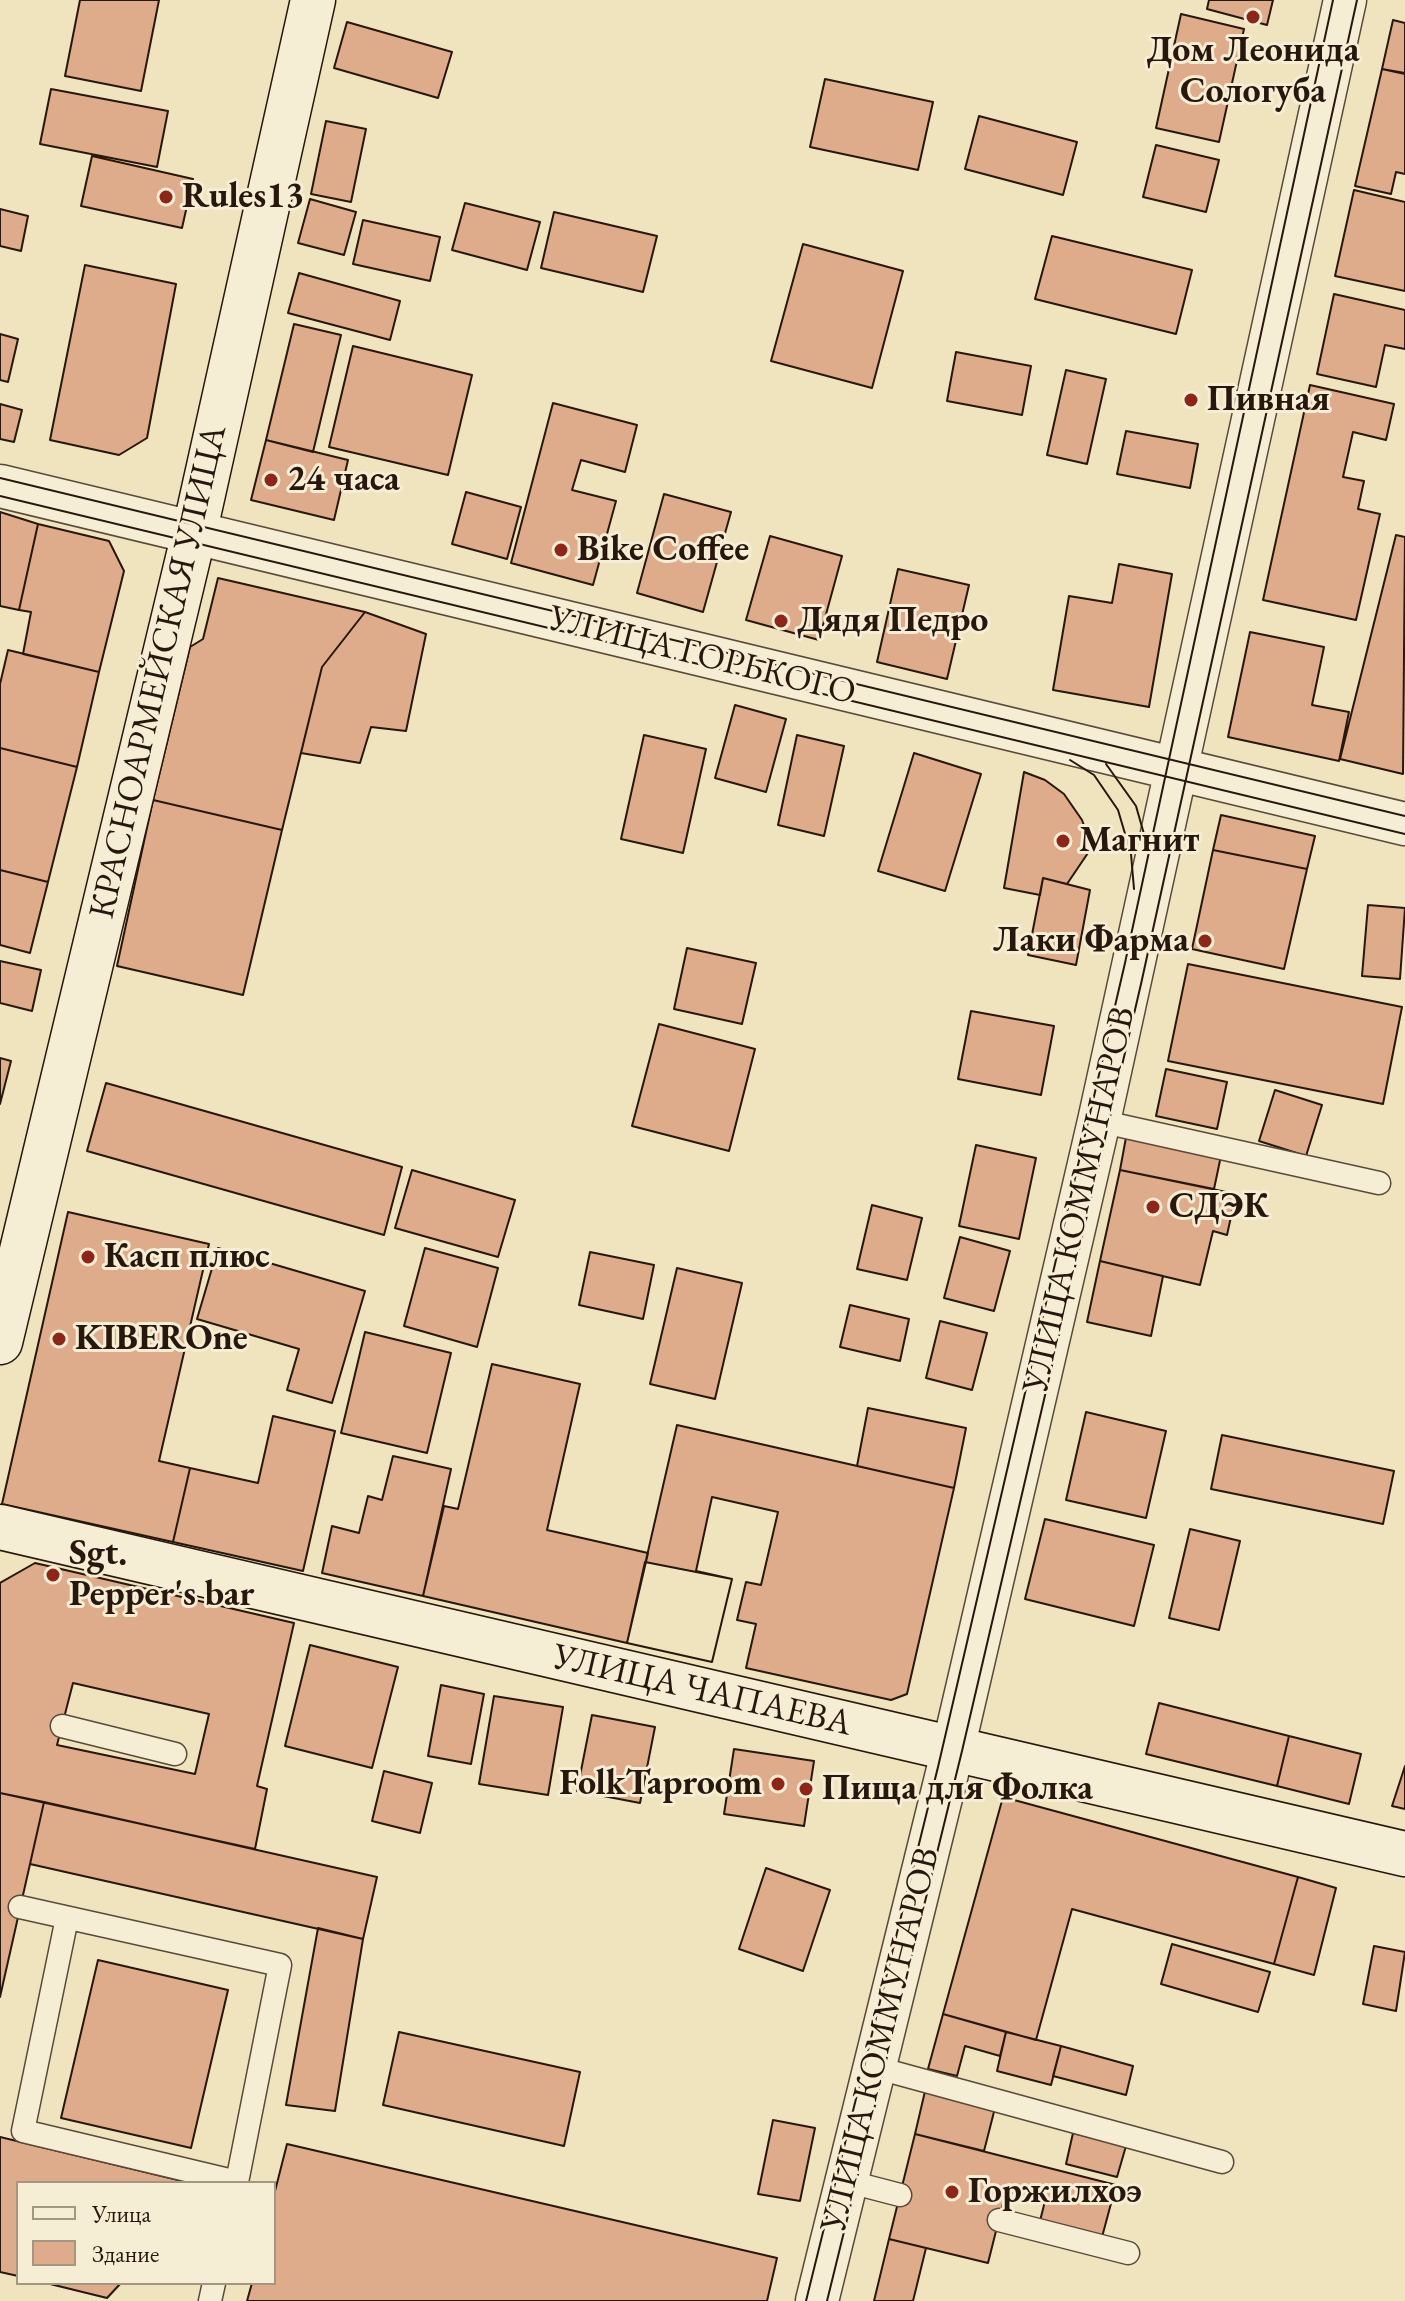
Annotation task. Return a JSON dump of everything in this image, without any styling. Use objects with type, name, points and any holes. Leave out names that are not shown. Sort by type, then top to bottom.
[{"type":"street","name":"КРАСНОАРМЕЙСКАЯ УЛИЦА","points":[[0,1342],[194,533],[313,0]]},
{"type":"street","name":"УЛИЦА КОММУНАРОВ","points":[[817,2301],[953,1749],[1099,1121],[1345,0]]},
{"type":"street","name":"УЛИЦА ГОРЬКОГО","points":[[0,486],[1176,772],[1405,824]]},
{"type":"street","name":"УЛИЦА ЧАПАЕВА","points":[[0,1527],[1405,1854]]},
{"type":"lane","points":[[1099,1121],[1379,1183]]},
{"type":"lane","points":[[62,1726],[175,1754]]},
{"type":"lane","points":[[20,1907],[280,1965],[236,2181]]},
{"type":"lane","points":[[67,1918],[23,2131],[232,2181]]},
{"type":"lane","points":[[874,2067],[1222,2162]]},
{"type":"lane","points":[[846,2181],[900,2195]]},
{"type":"lane","points":[[999,2220],[1128,2253]]},
{"type":"building","points":[[80,0],[159,0],[141,91],[65,76]]},
{"type":"building","name":"Дом Леонида Сологуба","points":[[1209,0],[1273,0],[1267,25],[1207,9]]},
{"type":"building","points":[[1181,14],[1244,29],[1219,142],[1156,128]]},
{"type":"building","points":[[1393,20],[1405,23],[1405,73],[1382,69]]},
{"type":"building","points":[[347,22],[452,52],[438,98],[334,68]]},
{"type":"building","points":[[1382,69],[1405,74],[1405,174],[1396,172],[1391,194],[1355,186]]},
{"type":"building","points":[[825,79],[933,102],[918,170],[810,147]]},
{"type":"building","points":[[51,89],[168,111],[157,167],[40,144]]},
{"type":"building","points":[[979,116],[1077,142],[1063,195],[965,169]]},
{"type":"building","points":[[326,121],[366,129],[351,202],[311,194]]},
{"type":"building","points":[[1156,145],[1219,160],[1206,212],[1143,197]]},
{"type":"building","points":[[92,156],[193,179],[182,228],[81,206]]},
{"type":"building","points":[[1354,190],[1405,202],[1405,291],[1335,276]]},
{"type":"building","points":[[310,199],[356,212],[344,255],[298,243]]},
{"type":"building","points":[[465,203],[540,222],[527,270],[452,250]]},
{"type":"building","points":[[0,209],[28,216],[21,251],[0,246]]},
{"type":"building","points":[[554,212],[657,236],[643,292],[541,268]]},
{"type":"building","points":[[363,220],[440,237],[430,281],[353,264]]},
{"type":"building","points":[[1052,236],[1192,270],[1176,334],[1035,299]]},
{"type":"building","points":[[803,244],[903,271],[872,388],[771,361]]},
{"type":"building","points":[[85,265],[176,284],[147,438],[119,455],[50,440]]},
{"type":"building","points":[[299,273],[400,301],[390,340],[288,313]]},
{"type":"building","points":[[1334,294],[1405,310],[1405,349],[1385,345],[1376,387],[1317,374]]},
{"type":"building","points":[[294,324],[341,335],[313,452],[266,440]]},
{"type":"building","points":[[0,334],[18,339],[8,382],[0,380]]},
{"type":"building","points":[[353,346],[472,375],[448,475],[329,447]]},
{"type":"building","points":[[956,352],[1031,366],[1022,415],[947,401]]},
{"type":"building","points":[[1066,370],[1106,379],[1087,464],[1047,455]]},
{"type":"building","points":[[1310,385],[1394,404],[1386,440],[1353,432],[1343,477],[1364,481],[1358,509],[1380,514],[1356,620],[1263,600]]},
{"type":"building","points":[[553,403],[637,425],[625,472],[581,460],[572,490],[616,501],[593,585],[511,563]]},
{"type":"building","points":[[0,404],[22,410],[14,442],[0,439]]},
{"type":"building","points":[[1126,431],[1198,444],[1190,488],[1117,474]]},
{"type":"building","points":[[266,440],[348,460],[334,520],[251,500]]},
{"type":"building","points":[[466,492],[521,507],[507,559],[452,544]]},
{"type":"building","points":[[664,494],[731,512],[703,612],[637,593]]},
{"type":"building","points":[[0,512],[38,524],[19,610],[0,606]]},
{"type":"building","points":[[38,524],[109,541],[124,571],[99,672],[23,654],[31,612],[19,610]]},
{"type":"building","points":[[1396,535],[1405,537],[1403,774],[1340,759]]},
{"type":"building","points":[[770,536],[842,556],[819,640],[746,620]]},
{"type":"building","points":[[1119,564],[1172,574],[1149,707],[1053,690],[1069,596],[1112,603]]},
{"type":"building","points":[[898,569],[969,585],[947,679],[877,662]]},
{"type":"building","points":[[218,578],[365,612],[322,667],[282,830],[153,800],[190,647],[203,639]]},
{"type":"building","points":[[365,612],[426,634],[406,731],[371,727],[360,763],[301,753],[322,667]]},
{"type":"building","points":[[1250,632],[1324,647],[1312,705],[1349,712],[1339,761],[1228,737]]},
{"type":"building","points":[[8,650],[99,672],[77,767],[0,748],[0,684]]},
{"type":"building","points":[[735,705],[786,719],[766,792],[715,778]]},
{"type":"building","points":[[644,735],[706,749],[683,853],[621,839]]},
{"type":"building","points":[[797,735],[844,746],[824,836],[778,825]]},
{"type":"building","points":[[0,748],[77,767],[48,882],[0,870]]},
{"type":"building","points":[[914,753],[981,774],[945,891],[878,871]]},
{"type":"building","points":[[1024,772],[1045,780],[1064,794],[1082,820],[1092,847],[1067,884],[1043,878],[1040,895],[1004,888]]},
{"type":"building","points":[[153,800],[282,830],[243,995],[117,966]]},
{"type":"building","points":[[1221,815],[1315,836],[1307,869],[1213,850]]},
{"type":"building","points":[[1213,850],[1307,869],[1284,969],[1192,949]]},
{"type":"building","points":[[0,870],[48,882],[30,953],[0,945]]},
{"type":"building","points":[[1043,878],[1090,890],[1076,965],[1028,955]]},
{"type":"building","points":[[1368,905],[1405,908],[1400,979],[1362,976]]},
{"type":"building","points":[[687,948],[756,963],[742,1024],[674,1009]]},
{"type":"building","points":[[0,961],[41,970],[32,1011],[0,1003]]},
{"type":"building","points":[[1188,964],[1402,1007],[1383,1104],[1168,1061]]},
{"type":"building","points":[[971,1011],[1054,1026],[1041,1095],[958,1079]]},
{"type":"building","points":[[659,1024],[755,1049],[729,1151],[632,1126]]},
{"type":"building","points":[[0,1058],[11,1061],[0,1104]]},
{"type":"building","points":[[1166,1069],[1227,1082],[1217,1129],[1156,1116]]},
{"type":"building","points":[[106,1083],[402,1167],[384,1235],[87,1151]]},
{"type":"building","points":[[1275,1090],[1322,1105],[1306,1156],[1259,1141]]},
{"type":"building","points":[[1127,1132],[1222,1151],[1214,1189],[1120,1170]]},
{"type":"building","points":[[976,1145],[1036,1158],[1019,1239],[959,1226]]},
{"type":"building","points":[[412,1170],[515,1200],[498,1257],[395,1228]]},
{"type":"building","points":[[1120,1170],[1236,1194],[1227,1235],[1213,1231],[1200,1285],[1100,1261]]},
{"type":"building","points":[[872,1205],[922,1218],[907,1280],[857,1269]]},
{"type":"building","points":[[68,1212],[209,1244],[159,1461],[190,1468],[173,1542],[2,1504]]},
{"type":"building","points":[[960,1237],[1010,1251],[994,1311],[944,1298]]},
{"type":"building","points":[[218,1248],[365,1291],[332,1403],[287,1390],[299,1349],[197,1319]]},
{"type":"building","points":[[425,1248],[498,1268],[477,1347],[404,1326]]},
{"type":"building","points":[[590,1252],[654,1265],[643,1319],[579,1305]]},
{"type":"building","points":[[1100,1261],[1163,1276],[1151,1336],[1087,1322]]},
{"type":"building","points":[[677,1268],[742,1283],[715,1399],[650,1384]]},
{"type":"building","points":[[850,1305],[909,1319],[900,1361],[840,1347]]},
{"type":"building","points":[[940,1321],[987,1333],[972,1390],[926,1378]]},
{"type":"building","points":[[365,1332],[451,1353],[427,1453],[341,1433]]},
{"type":"building","points":[[492,1364],[580,1384],[547,1530],[648,1553],[627,1643],[423,1596],[444,1506],[458,1509]]},
{"type":"building","points":[[868,1408],[966,1428],[954,1488],[857,1466]]},
{"type":"building","points":[[1086,1412],[1166,1431],[1146,1518],[1066,1500]]},
{"type":"building","points":[[273,1416],[335,1431],[303,1571],[173,1542],[190,1468],[258,1483]]},
{"type":"building","points":[[677,1425],[954,1488],[907,1694],[891,1700],[746,1668],[756,1624],[737,1620],[746,1582],[761,1585],[778,1512],[712,1497],[696,1571],[732,1579],[712,1662],[627,1643]]},
{"type":"building","points":[[1222,1435],[1394,1471],[1383,1524],[1211,1489]]},
{"type":"building","points":[[393,1456],[451,1469],[423,1596],[322,1573],[332,1526],[359,1533],[368,1496],[382,1500]]},
{"type":"building","points":[[1045,1519],[1154,1545],[1134,1626],[1025,1599]]},
{"type":"building","points":[[1190,1529],[1240,1541],[1219,1630],[1169,1618]]},
{"type":"building","points":[[645,1562],[732,1579],[712,1662],[627,1643]]},
{"type":"building","points":[[35,1563],[294,1623],[257,1786],[267,1789],[255,1849],[0,1793],[0,1583]],"holes":[[[73,1683],[209,1714],[195,1774],[57,1745]]]},
{"type":"building","points":[[310,1645],[398,1667],[372,1768],[285,1746]]},
{"type":"building","points":[[441,1685],[484,1694],[471,1764],[428,1756]]},
{"type":"building","points":[[494,1696],[563,1707],[548,1795],[479,1784]]},
{"type":"building","points":[[1159,1703],[1289,1736],[1277,1786],[1146,1754]]},
{"type":"building","points":[[592,1715],[655,1727],[640,1803],[577,1791]]},
{"type":"building","points":[[1289,1736],[1361,1754],[1349,1804],[1277,1786]]},
{"type":"building","points":[[734,1749],[814,1761],[804,1826],[724,1814]]},
{"type":"building","points":[[1405,1766],[1405,1809],[1392,1806]]},
{"type":"building","points":[[384,1771],[432,1783],[420,1833],[372,1821]]},
{"type":"building","points":[[0,1793],[44,1802],[0,1997]]},
{"type":"building","points":[[1003,1797],[1298,1877],[1274,1964],[1072,1909],[1036,2040],[943,2014]]},
{"type":"building","points":[[44,1802],[377,1877],[363,1939],[30,1864]]},
{"type":"building","points":[[766,1868],[830,1890],[803,1971],[739,1949]]},
{"type":"building","points":[[1298,1877],[1336,1888],[1314,1975],[1274,1964]]},
{"type":"building","points":[[318,1928],[363,1939],[335,2111],[286,2105]]},
{"type":"building","points":[[1172,1944],[1270,1972],[1258,2012],[1161,1984]]},
{"type":"building","points":[[1374,1946],[1405,1952],[1396,2011],[1363,2004]]},
{"type":"building","points":[[98,1960],[228,1990],[191,2148],[61,2118]]},
{"type":"building","points":[[943,2014],[1006,2032],[1000,2056],[965,2046],[957,2076],[928,2069]]},
{"type":"building","points":[[399,2032],[580,2072],[564,2146],[383,2105]]},
{"type":"building","points":[[1006,2032],[1061,2046],[1051,2085],[997,2071]]},
{"type":"building","points":[[1061,2046],[1133,2066],[1126,2095],[1053,2076]]},
{"type":"building","points":[[926,2087],[996,2104],[984,2151],[915,2134]]},
{"type":"building","points":[[773,2120],[815,2128],[800,2201],[758,2194]]},
{"type":"building","points":[[1073,2133],[1126,2146],[1117,2177],[1066,2164]]},
{"type":"building","points":[[915,2134],[1116,2185],[1102,2237],[1040,2221],[1045,2201],[1006,2191],[988,2263],[889,2239]]},
{"type":"building","points":[[0,2137],[178,2180],[16,2181],[16,2276],[0,2272]]},
{"type":"building","points":[[287,2144],[777,2258],[767,2301],[247,2301],[251,2285],[276,2285],[276,2187]]},
{"type":"building","points":[[889,2239],[926,2248],[913,2301],[874,2301]]},
{"type":"building","points":[[54,2285],[119,2285],[107,2298]]},
{"type":"tram line","points":[[806,2301],[938,1767],[1125,963],[1333,0]]},
{"type":"tram line","points":[[827,2301],[962,1751],[1141,984],[1357,0]]},
{"type":"tram line","points":[[0,478],[1405,816]]},
{"type":"tram line","points":[[0,496],[1405,834]]},
{"type":"tram line","points":[[1070,760],[1094,775],[1118,810],[1131,854],[1134,889]]},
{"type":"tram line","points":[[1106,764],[1136,806],[1148,848]]},
{"type":"place","name":"Дом Леонида Сологуба","points":[[1253,17]]},
{"type":"place","name":"Rules13","points":[[166,197]]},
{"type":"place","name":"Пивная","points":[[1191,400]]},
{"type":"place","name":"24 часа","points":[[271,480]]},
{"type":"place","name":"Bike Coffee","points":[[561,550]]},
{"type":"place","name":"Дядя Педро","points":[[781,621]]},
{"type":"place","name":"Магнит","points":[[1063,841]]},
{"type":"place","name":"Лаки Фарма","points":[[1205,941]]},
{"type":"place","name":"СДЭК","points":[[1153,1207]]},
{"type":"place","name":"Касп плюс","points":[[88,1257]]},
{"type":"place","name":"KIBEROne","points":[[59,1339]]},
{"type":"place","name":"Sgt. Pepper's bar","points":[[53,1575]]},
{"type":"place","name":"FolkTaproom","points":[[778,1784]]},
{"type":"place","name":"Пища для Фолка","points":[[806,1789]]},
{"type":"place","name":"Горжилхоэ","points":[[952,2192]]}]
